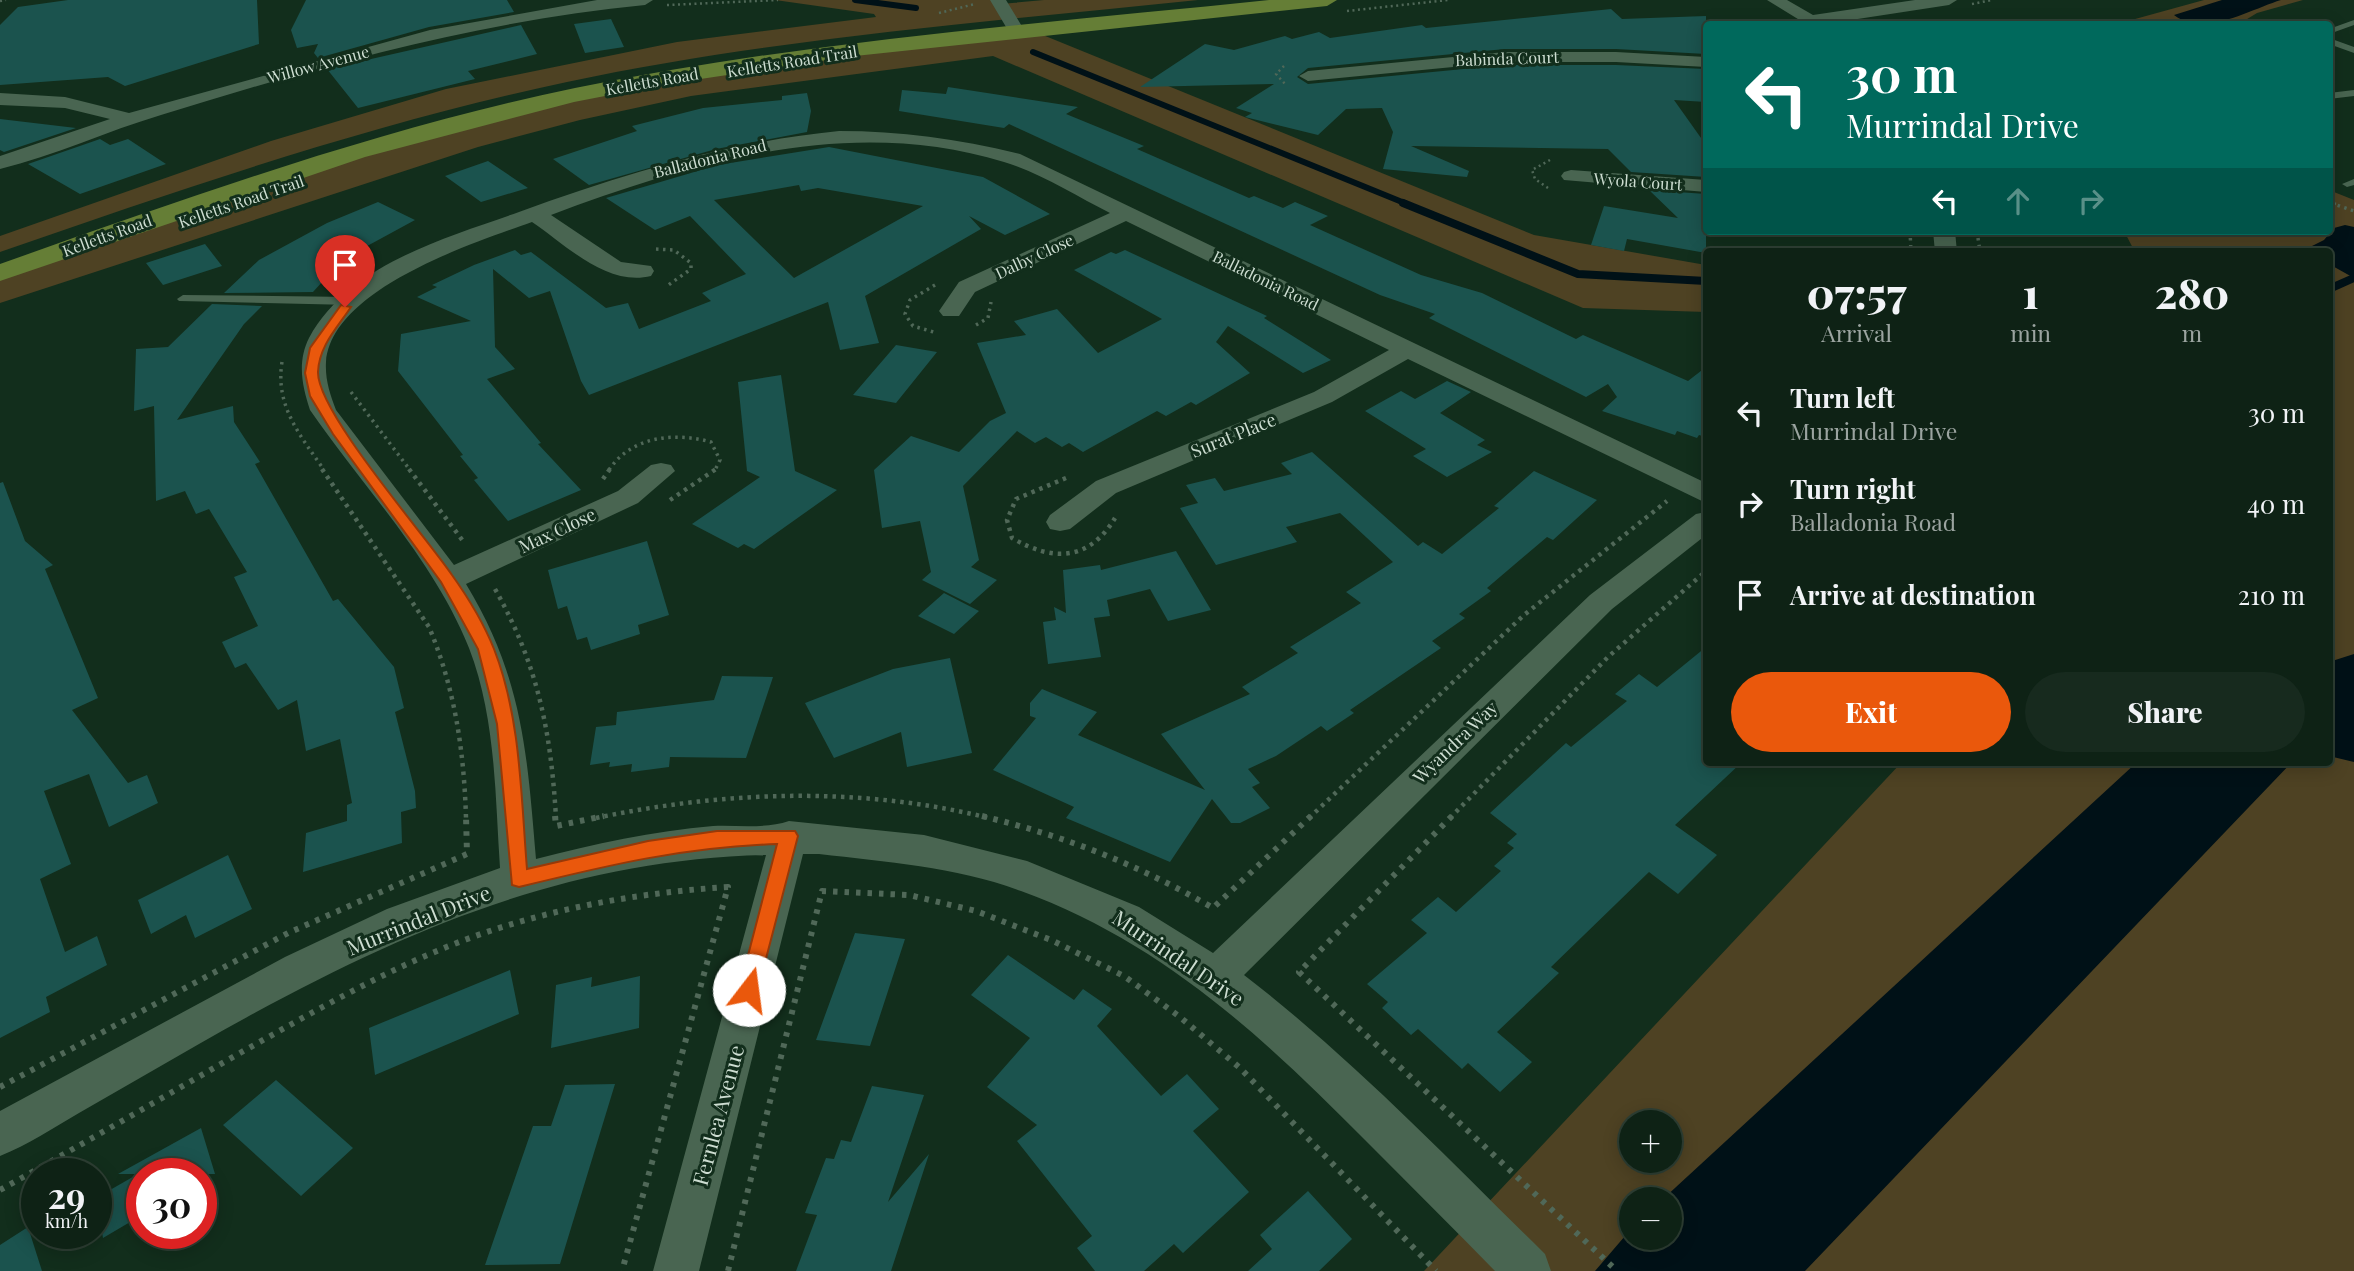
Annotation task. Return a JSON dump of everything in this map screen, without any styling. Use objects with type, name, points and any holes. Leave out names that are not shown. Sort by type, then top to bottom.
[{"type":"main road","name":"Kelletts Road","points":[[0,273],[271,178],[502,112],[648,80],[1198,0]]},
{"type":"main road","name":"Kelletts Road","points":[[0,252],[299,151],[506,95],[721,54],[1014,26],[1335,6]]},
{"type":"street","name":"Willow Avenue","points":[[0,163],[128,118],[436,32],[535,13],[645,0]]},
{"type":"street","points":[[998,0],[1014,26]]},
{"type":"street","points":[[1775,0],[1812,21]]},
{"type":"street","points":[[1820,21],[1949,0]]},
{"type":"street","name":"Babinda Court","points":[[1308,76],[1505,57],[1607,56],[1703,62]]},
{"type":"street","points":[[0,99],[67,101],[93,106],[128,118]]},
{"type":"street","name":"Balladonia Road","points":[[519,879],[510,751],[493,671],[474,623],[448,580],[337,431],[316,396],[312,373],[316,348],[334,319],[352,301],[412,261],[535,214],[705,156],[768,143],[845,136],[913,138],[990,152],[1032,166],[1703,493]]},
{"type":"street","name":"Wyola Court","points":[[1571,176],[1703,186]]},
{"type":"street","name":"Dalby Close","points":[[951,311],[967,287],[1127,213]]},
{"type":"street","points":[[535,214],[615,268],[643,271]]},
{"type":"street","name":"Surat Place","points":[[1060,522],[1106,487],[1323,397],[1407,350]]},
{"type":"street","name":"Max Close","points":[[448,580],[628,498],[661,471]]},
{"type":"street","name":"Wyandra Way","points":[[1216,976],[1601,602],[1703,523]]},
{"type":"street","name":"Murrindal Drive","points":[[0,1135],[348,946],[404,920],[519,879],[648,848],[717,839],[789,836],[891,844],[987,862],[1110,910],[1216,976],[1294,1042],[1528,1271]]},
{"type":"street","name":"Fernlea Avenue","points":[[676,1271],[789,836]]},
{"type":"lane","points":[[2333,30],[2354,22]]},
{"type":"lane","points":[[2333,42],[2354,50]]},
{"type":"lane","points":[[2334,95],[2354,93]]},
{"type":"lane","points":[[183,299],[352,301]]},
{"type":"path","points":[[0,1],[6,0]]},
{"type":"path","points":[[1335,6],[1448,0]]},
{"type":"path","points":[[2333,203],[2354,211]]},
{"type":"path","points":[[284,359],[279,382],[287,416],[429,627],[442,655],[455,693],[460,724],[466,780],[467,853]]},
{"type":"path","points":[[348,386],[469,549]]},
{"type":"path","points":[[1213,908],[1524,615],[1668,500]]},
{"type":"path","points":[[1617,1271],[1299,971],[1608,657],[1703,574]]},
{"type":"path","points":[[0,1191],[315,1011],[401,969],[492,930],[586,905],[657,891],[728,887],[622,1271]]},
{"type":"path","points":[[728,1271],[822,891],[909,895],[976,911],[1051,940],[1124,976],[1180,1017],[1240,1068],[1436,1271]]},
{"type":"shaded area","points":[[775,0],[998,0],[1001,4],[1044,0],[1198,0],[802,43],[567,82],[423,117],[281,158],[0,252],[0,236],[271,141],[446,89],[677,42],[876,17],[874,14]]},
{"type":"shaded area","points":[[2204,0],[2303,0],[2257,13],[2244,21],[2128,21]]},
{"type":"shaded area","points":[[2222,0],[2281,0],[2222,21],[2186,21],[2174,15]]},
{"type":"shaded area","points":[[1033,31],[1534,235],[1703,264],[1703,312],[1583,308],[993,56],[691,96],[580,120],[478,147],[0,303],[0,273],[271,178],[648,80]]},
{"type":"shaded area","points":[[2333,192],[2354,200],[2354,1271],[1424,1271],[1898,766],[2333,766],[2333,248],[2133,248],[2126,235],[2333,235]]},
{"type":"shaded area","points":[[2345,225],[2354,227],[2354,278],[2333,266],[2333,248],[2308,248],[2328,235],[2333,235],[2334,228]]},
{"type":"shaded area","points":[[2354,654],[2354,762],[2333,757],[2333,661]]},
{"type":"shaded area","points":[[2133,766],[2288,766],[1805,1271],[1595,1271],[1619,1243],[1619,1250],[1682,1250],[1682,1187],[1676,1187]]},
{"type":"building","points":[[68,0],[257,0],[259,44],[125,86],[108,77],[0,85],[0,25],[18,7]]},
{"type":"building","points":[[306,0],[507,0],[514,12],[429,27],[318,58],[314,53],[318,44],[297,48],[291,30]]},
{"type":"building","points":[[1611,9],[1622,19],[1706,16],[1706,21],[1703,21],[1703,54],[1616,49],[1505,49],[1308,68],[1297,77],[1308,84],[1505,65],[1616,65],[1703,69],[1703,102],[1674,100],[1703,141],[1703,177],[1631,172],[1608,149],[1411,146],[1469,171],[1467,177],[1383,169],[1393,132],[1382,108],[1346,109],[1318,135],[1245,117],[1252,113],[1236,108],[1274,84],[1140,87],[1205,44],[1234,50],[1285,36],[1292,39],[1319,32],[1330,38],[1422,25],[1426,28]]},
{"type":"building","points":[[611,19],[624,47],[585,53],[574,24]]},
{"type":"building","points":[[521,25],[537,54],[468,71],[475,79],[358,108],[327,69]]},
{"type":"building","points":[[948,87],[1078,107],[1066,114],[1144,146],[1137,149],[1249,198],[1254,196],[1283,208],[1295,202],[1328,216],[1310,225],[1421,275],[1482,293],[1576,339],[1583,335],[1688,381],[1703,369],[1703,436],[1699,435],[1697,438],[1677,431],[1675,435],[1602,411],[1617,397],[1608,384],[1586,397],[1429,318],[1435,314],[1380,295],[1009,124],[1004,128],[899,111],[902,90],[946,94]]},
{"type":"building","points":[[807,93],[811,111],[807,132],[716,149],[589,185],[553,159],[637,131],[632,126],[703,108],[782,100],[782,96]]},
{"type":"building","points":[[0,119],[76,128],[4,152],[0,150]]},
{"type":"building","points":[[100,139],[110,145],[128,139],[166,164],[80,194],[28,164]]},
{"type":"building","points":[[829,147],[983,177],[1050,214],[1005,235],[969,216],[981,229],[865,296],[879,343],[840,350],[828,302],[589,395],[581,381],[550,291],[529,298],[493,269],[495,347],[515,369],[487,379],[541,443],[538,444],[581,490],[508,521],[474,480],[478,478],[460,456],[463,455],[398,371],[401,334],[471,321],[417,297],[437,287],[432,285],[474,265],[515,250],[521,255],[531,252],[606,308],[628,303],[639,329],[711,301],[702,293],[746,274],[690,216],[655,230],[606,198],[718,165]],"holes":[[[799,185],[801,191],[818,188],[923,206],[794,278],[714,200]]]},
{"type":"building","points":[[488,161],[528,188],[481,202],[445,176]]},
{"type":"building","points":[[1649,190],[1703,194],[1703,235],[1706,235],[1706,248],[1703,248],[1703,252],[1627,239],[1624,251],[1591,245],[1604,206],[1678,218]]},
{"type":"building","points":[[378,202],[415,220],[358,251],[352,249],[313,292],[224,293],[259,260],[327,223]]},
{"type":"building","points":[[205,244],[222,266],[163,285],[146,263]]},
{"type":"building","points":[[1125,250],[1267,316],[1264,318],[1331,360],[1303,373],[1228,326],[1216,342],[1250,373],[1196,405],[1191,402],[1166,416],[1157,411],[1083,452],[1069,443],[1062,447],[1046,437],[1035,443],[1017,431],[963,486],[979,560],[971,567],[997,580],[970,604],[922,580],[931,572],[920,521],[882,528],[874,470],[911,436],[959,452],[990,421],[1006,413],[977,343],[1026,335],[1014,321],[1057,309],[1098,353],[1162,319],[1074,270],[1111,252],[1116,254]]},
{"type":"building","points":[[212,304],[262,306],[244,324],[177,420],[233,406],[234,422],[260,462],[255,464],[333,601],[338,599],[394,667],[404,708],[395,712],[415,791],[416,808],[401,812],[402,843],[303,872],[306,833],[347,821],[347,805],[352,803],[340,739],[306,751],[297,700],[278,710],[246,663],[235,668],[222,642],[258,626],[234,577],[247,572],[209,509],[196,514],[185,491],[156,501],[154,406],[134,411],[136,349],[168,347]]},
{"type":"building","points":[[896,345],[937,352],[896,403],[853,395]]},
{"type":"building","points":[[781,375],[795,471],[837,490],[754,549],[744,544],[738,548],[692,524],[760,477],[747,471],[738,382]]},
{"type":"building","points":[[1447,381],[1471,392],[1440,413],[1485,440],[1477,445],[1492,452],[1447,477],[1413,456],[1426,449],[1365,411],[1401,391],[1415,399]]},
{"type":"building","points":[[1312,452],[1418,546],[1423,542],[1442,554],[1499,508],[1494,506],[1534,471],[1597,500],[1553,540],[1547,537],[1487,588],[1491,591],[1459,614],[1465,618],[1432,641],[1441,648],[1350,710],[1354,713],[1327,731],[1321,726],[1276,756],[1248,769],[1260,783],[1252,787],[1270,808],[1240,823],[1231,823],[1212,799],[1170,862],[1066,818],[1074,807],[993,770],[1036,718],[1030,716],[1030,703],[1042,689],[1097,712],[1078,735],[1205,790],[1161,734],[1250,694],[1242,687],[1298,653],[1290,647],[1361,603],[1346,592],[1393,562],[1340,513],[1286,527],[1297,542],[1216,565],[1180,508],[1198,503],[1186,485],[1215,478],[1224,491],[1292,474],[1281,463]]},
{"type":"building","points":[[3,482],[25,541],[53,565],[45,569],[98,698],[72,710],[128,783],[147,775],[158,803],[109,827],[89,774],[44,791],[71,864],[40,879],[65,952],[97,936],[107,965],[46,997],[50,1012],[0,1038],[0,483]]},
{"type":"building","points":[[647,541],[669,615],[638,625],[640,634],[591,650],[587,637],[577,640],[567,606],[558,609],[548,570]]},
{"type":"building","points":[[1176,551],[1211,610],[1168,621],[1150,589],[1107,600],[1110,616],[1094,618],[1101,657],[1048,664],[1043,622],[1056,620],[1054,607],[1066,613],[1063,570],[1100,565],[1101,570]]},
{"type":"building","points":[[944,593],[979,611],[954,634],[918,616]]},
{"type":"building","points":[[1703,649],[1703,766],[1738,766],[1675,825],[1717,855],[1678,894],[1649,872],[1551,967],[1559,973],[1497,1032],[1532,1062],[1500,1092],[1468,1063],[1462,1069],[1418,1029],[1411,1035],[1382,1008],[1388,1002],[1367,984],[1427,933],[1411,920],[1438,897],[1456,912],[1501,871],[1494,866],[1514,848],[1507,843],[1517,834],[1490,813],[1566,743],[1571,747],[1627,701],[1615,694],[1639,674],[1657,687]]},
{"type":"building","points":[[950,658],[972,753],[907,767],[901,732],[834,758],[805,703],[893,669]]},
{"type":"building","points":[[722,676],[773,677],[746,758],[670,757],[669,767],[631,772],[632,764],[609,767],[610,762],[590,765],[596,727],[616,725],[617,712],[714,700]]},
{"type":"building","points":[[228,855],[252,909],[195,938],[186,915],[151,934],[138,900]]},
{"type":"building","points":[[855,933],[905,939],[870,1046],[816,1040]]},
{"type":"building","points":[[1008,955],[1074,1000],[1083,989],[1112,1009],[1097,1026],[1161,1096],[1187,1074],[1219,1109],[1193,1131],[1249,1192],[1183,1253],[1174,1244],[1144,1271],[1095,1271],[1077,1248],[1092,1236],[1017,1141],[1037,1125],[987,1087],[1030,1038],[971,995]]},
{"type":"building","points":[[510,970],[519,1014],[375,1075],[369,1028]]},
{"type":"building","points":[[640,976],[639,1028],[551,1048],[556,985],[592,977],[591,987]]},
{"type":"building","points":[[276,1080],[353,1148],[301,1196],[223,1125]]},
{"type":"building","points":[[615,1084],[560,1264],[485,1265],[533,1126],[551,1126],[565,1085]]},
{"type":"building","points":[[872,1086],[924,1095],[888,1202],[929,1154],[891,1271],[796,1271],[817,1215],[805,1213],[826,1158],[834,1159],[841,1140],[851,1142]]},
{"type":"building","points":[[201,1128],[210,1158],[147,1158]]},
{"type":"building","points":[[126,1181],[126,1224],[112,1233],[112,1189]]},
{"type":"building","points":[[1308,1191],[1352,1239],[1319,1271],[1248,1271],[1272,1249],[1260,1235]]},
{"type":"building","points":[[21,1232],[21,1249],[35,1249],[42,1271],[0,1271],[0,1245]]},
{"type":"waterway","points":[[855,0],[916,8]]},
{"type":"waterway","points":[[1033,52],[1407,204]]},
{"type":"waterway","points":[[1403,203],[1578,274],[1703,281]]},
{"type":"waterway","points":[[2333,287],[2354,278]]},
{"type":"route","points":[[345,307],[316,348],[312,373],[316,396],[337,431],[448,580],[486,649],[506,724],[510,751],[519,879],[648,848],[717,839],[789,836],[749,990]]}]
